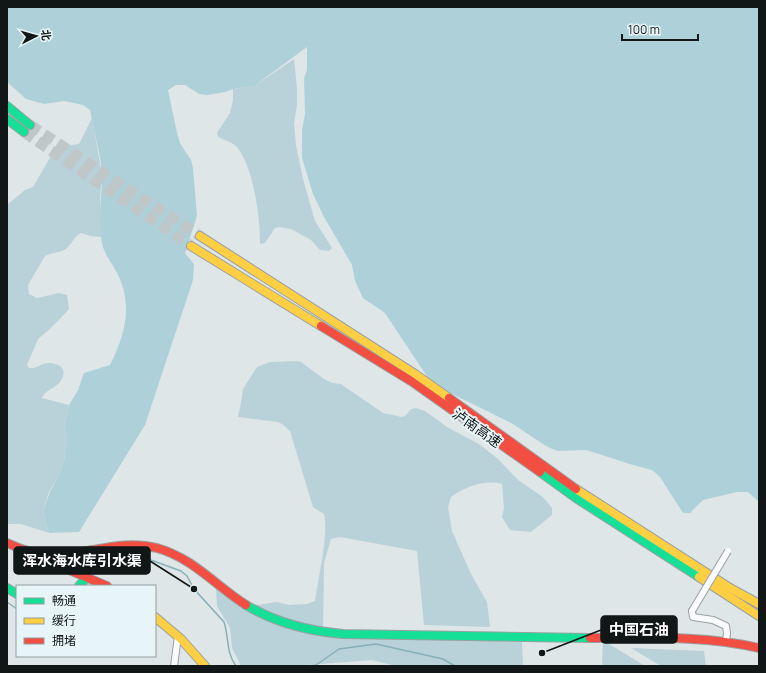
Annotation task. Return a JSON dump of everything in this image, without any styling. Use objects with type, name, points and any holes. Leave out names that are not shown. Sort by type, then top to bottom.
[{"type":"main road","points":[[7,106],[30,125]]},
{"type":"main road","points":[[7,119],[24,132]]},
{"type":"main road","name":"泸南高速","points":[[200,236],[415,374],[580,492],[730,588],[759,604]]},
{"type":"main road","name":"泸南高速","points":[[191,246],[411,381],[576,498],[759,616]]},
{"type":"main road","points":[[7,543],[104,585]]},
{"type":"main road","points":[[22,550],[52,555],[68,554],[114,546],[150,546],[165,551],[194,566],[261,614],[290,625],[323,633],[358,636],[689,638],[726,640],[759,648]]},
{"type":"main road","points":[[80,585],[86,578],[91,550]]},
{"type":"main road","points":[[7,588],[16,593]]},
{"type":"main road","points":[[156,618],[178,636],[205,666]]},
{"type":"street","points":[[726,640],[726,626],[713,620],[693,617],[692,611],[728,551]]},
{"type":"street","points":[[174,666],[178,636]]},
{"type":"shaded area","points":[[7,7],[759,7],[759,502],[748,492],[737,492],[703,500],[690,513],[683,513],[660,477],[652,470],[586,450],[558,451],[550,448],[513,424],[432,384],[385,313],[363,298],[355,281],[352,265],[324,217],[313,194],[302,158],[302,130],[305,114],[304,78],[307,70],[307,47],[254,86],[208,95],[199,94],[185,85],[176,85],[168,90],[180,143],[191,160],[193,168],[197,216],[185,253],[194,264],[193,280],[145,425],[79,532],[49,533],[43,511],[64,461],[66,445],[65,426],[69,405],[78,390],[84,373],[110,365],[120,343],[126,309],[123,287],[105,253],[102,243],[100,221],[102,171],[90,110],[83,105],[64,101],[44,104],[26,99],[7,82]]},
{"type":"shaded area","points":[[294,59],[297,88],[297,105],[294,123],[296,145],[303,179],[315,221],[332,248],[329,251],[320,250],[311,240],[291,229],[279,227],[275,228],[265,243],[260,244],[259,221],[255,194],[248,168],[237,147],[218,137],[217,133],[230,113],[233,100],[233,89],[254,86]]},
{"type":"shaded area","points":[[92,118],[102,174],[100,199],[101,237],[81,233],[65,250],[45,256],[28,285],[29,294],[37,298],[59,293],[67,295],[69,309],[38,339],[27,365],[29,368],[32,368],[50,363],[61,367],[64,373],[61,381],[44,394],[42,398],[69,405],[65,426],[66,445],[64,461],[58,477],[49,492],[43,511],[49,533],[21,524],[7,524],[7,205],[25,190],[33,187],[55,149],[63,146],[79,144]]},
{"type":"shaded area","points":[[270,362],[301,362],[324,379],[332,383],[341,384],[383,413],[402,417],[411,409],[416,408],[425,411],[447,427],[479,444],[498,459],[518,480],[543,497],[552,508],[552,515],[531,532],[510,530],[502,517],[504,508],[502,484],[482,483],[462,490],[451,497],[448,507],[452,531],[471,574],[487,602],[490,627],[424,625],[417,551],[340,537],[331,539],[324,563],[323,634],[522,642],[523,666],[396,666],[372,660],[296,666],[241,666],[232,648],[230,628],[217,606],[216,589],[245,607],[277,602],[289,605],[307,604],[315,601],[324,544],[324,514],[313,507],[290,431],[278,422],[238,417],[243,389],[257,367]]},
{"type":"shaded area","points":[[603,640],[645,666],[602,666]]},
{"type":"shaded area","points":[[631,648],[704,651],[706,666],[661,666]]},
{"type":"waterway","points":[[151,560],[181,571],[187,576],[194,589],[224,622],[229,650],[236,666]]},
{"type":"waterway","points":[[7,602],[16,608]]},
{"type":"waterway","points":[[310,666],[316,665],[339,649],[376,644],[443,659],[455,666]]},
{"type":"tunnel","points":[[30,125],[200,236]]},
{"type":"tunnel","points":[[24,132],[191,246]]},
{"type":"traffic: fast","points":[[7,106],[30,125]]},
{"type":"traffic: fast","points":[[7,119],[24,132]]},
{"type":"traffic: fast","points":[[540,472],[576,498],[699,577]]},
{"type":"traffic: fast","points":[[80,585],[86,578],[91,550]]},
{"type":"traffic: fast","points":[[7,588],[16,593]]},
{"type":"traffic: fast","points":[[246,605],[269,617],[293,625],[317,631],[343,634],[590,638]]},
{"type":"traffic: slow","points":[[200,236],[415,374],[449,398]]},
{"type":"traffic: slow","points":[[191,246],[321,326]]},
{"type":"traffic: slow","points":[[576,489],[730,588],[759,604]]},
{"type":"traffic: slow","points":[[699,577],[759,616]]},
{"type":"traffic: slow","points":[[156,618],[181,639],[205,666]]},
{"type":"traffic: jam","points":[[321,326],[411,381],[540,472]]},
{"type":"traffic: jam","points":[[449,398],[576,489]]},
{"type":"traffic: jam","points":[[7,543],[30,552],[54,555],[131,545],[157,548],[182,558],[193,565],[246,605]]},
{"type":"traffic: jam","points":[[36,556],[105,585]]},
{"type":"traffic: jam","points":[[590,638],[696,639],[759,648]]},
{"type":"place","name":"浑水海水库引水渠","points":[[194,589]]},
{"type":"place","name":"中国石油","points":[[542,653]]}]
